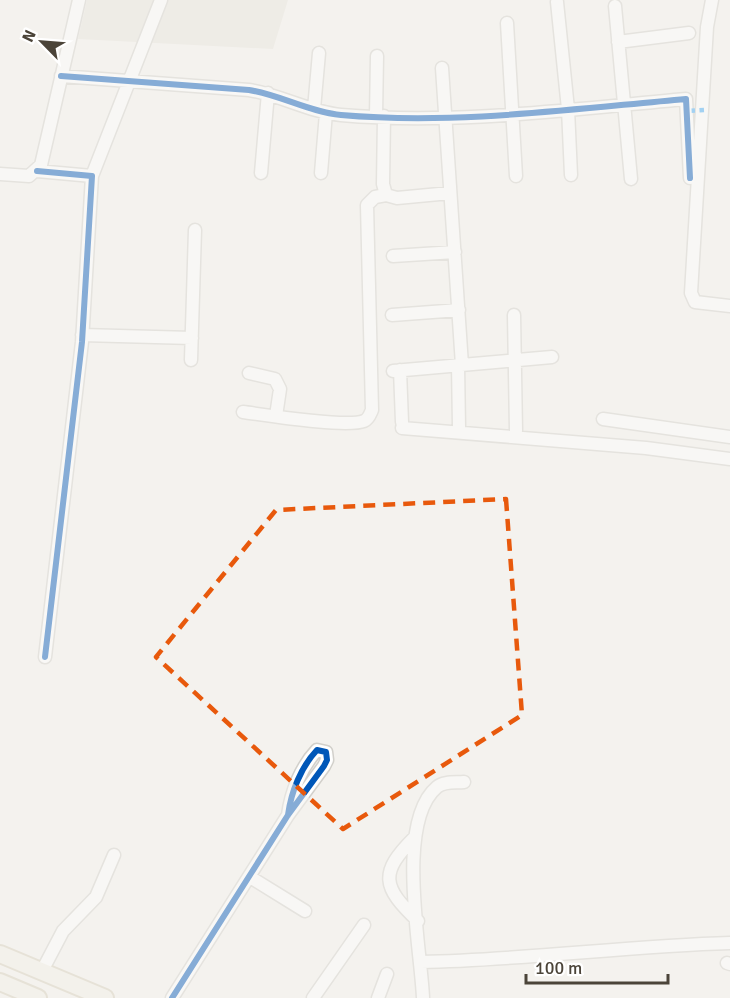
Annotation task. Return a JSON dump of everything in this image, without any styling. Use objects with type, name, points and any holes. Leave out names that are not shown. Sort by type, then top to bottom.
[{"type":"main road","points":[[0,954],[97,996]]},
{"type":"main road","points":[[0,982],[38,998]]},
{"type":"street","points":[[37,171],[44,157],[79,0]]},
{"type":"street","points":[[45,657],[82,335],[92,176],[160,0]]},
{"type":"street","points":[[712,0],[707,27],[691,293],[695,302],[700,304],[730,306]]},
{"type":"street","points":[[557,2],[568,110],[571,175]]},
{"type":"street","points":[[615,6],[626,104],[631,178]]},
{"type":"street","points":[[507,24],[516,176]]},
{"type":"street","points":[[618,42],[689,33]]},
{"type":"street","points":[[319,53],[321,173]]},
{"type":"street","points":[[377,56],[383,184],[386,195]]},
{"type":"street","points":[[442,69],[459,309],[459,427]]},
{"type":"street","points":[[61,76],[210,86],[268,93],[320,111],[380,116],[445,117],[512,114],[686,99],[690,178]]},
{"type":"street","points":[[261,173],[268,93]]},
{"type":"street","points":[[0,174],[23,176],[37,171],[92,176]]},
{"type":"street","points":[[243,412],[316,421],[362,422],[369,417],[372,410],[367,205],[375,197],[386,195],[397,198],[450,193]]},
{"type":"street","points":[[191,360],[195,230]]},
{"type":"street","points":[[393,256],[454,252]]},
{"type":"street","points":[[392,315],[459,309]]},
{"type":"street","points":[[514,315],[516,431]]},
{"type":"street","points":[[82,335],[192,338]]},
{"type":"street","points":[[552,357],[396,370],[402,425],[646,448],[730,459]]},
{"type":"street","points":[[249,373],[275,379],[280,389],[276,416]]},
{"type":"street","points":[[603,419],[730,437]]},
{"type":"street","points":[[172,998],[288,814],[324,766],[327,760],[326,752],[317,750],[308,762],[294,788],[288,814]]},
{"type":"street","points":[[418,921],[397,899],[388,874],[395,858],[414,838],[429,798],[436,788],[442,784],[464,782]]},
{"type":"street","points":[[414,838],[423,998]]},
{"type":"street","points":[[42,971],[63,931],[96,897],[114,855]]},
{"type":"street","points":[[250,877],[305,911]]},
{"type":"street","points":[[313,998],[364,925]]},
{"type":"street","points":[[421,962],[526,959],[676,945],[730,943]]},
{"type":"street","points":[[378,998],[387,974]]},
{"type":"highlighted area","points":[[506,499],[522,715],[343,829],[156,657],[276,510]]},
{"type":"shaded area","points":[[87,0],[288,0],[273,49],[78,39]]},
{"type":"marked path","points":[[686,111],[704,110]]},
{"type":"cycle path","points":[[61,76],[249,90],[329,113],[384,118],[514,115],[686,99],[690,178]]},
{"type":"cycle path","points":[[37,171],[92,176],[82,342],[45,657]]},
{"type":"cycle path","points":[[172,998],[288,815],[324,766],[327,760],[326,752],[317,750],[306,764],[294,789],[288,815]]}]
